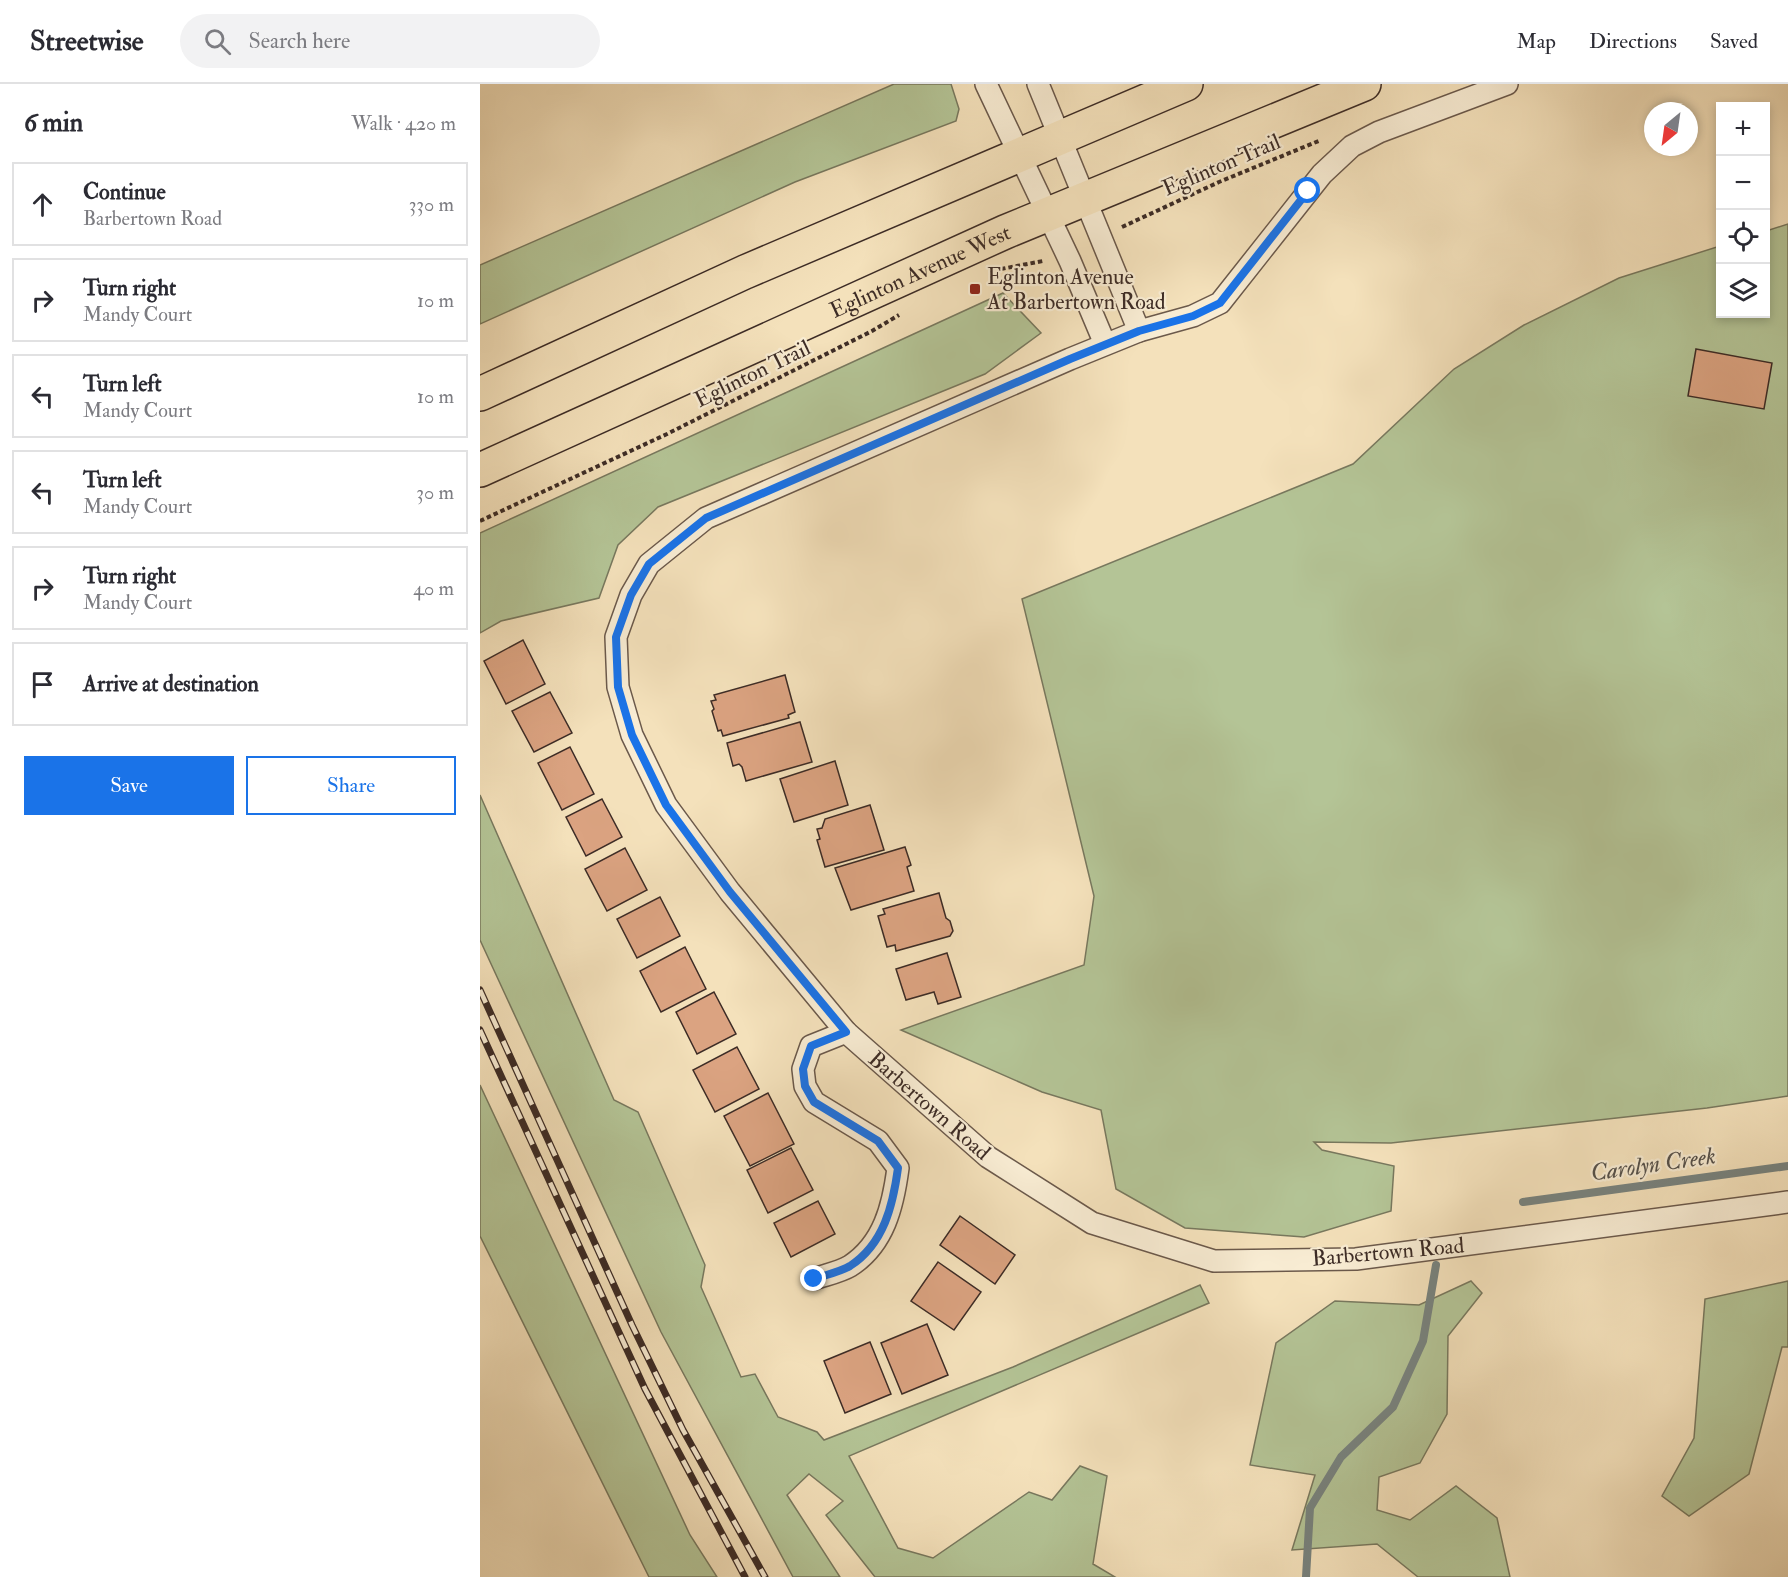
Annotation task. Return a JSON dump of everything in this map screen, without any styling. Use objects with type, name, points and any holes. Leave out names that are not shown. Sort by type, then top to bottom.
[{"type":"main road","points":[[480,394],[745,272],[1186,84]]},
{"type":"main road","name":"Eglinton Avenue West","points":[[480,470],[1048,214],[1364,84]]},
{"type":"street","points":[[986,84],[1048,214],[1106,344]]},
{"type":"street","points":[[1038,84],[1083,199],[1139,331]]},
{"type":"street","name":"Barbertown Road","points":[[1507,84],[1379,132],[1352,146],[1322,174],[1220,303],[1193,316],[1139,331],[1106,344],[706,518],[649,564],[631,595],[616,637],[618,687],[632,735],[666,805],[730,892],[846,1032],[988,1157],[1092,1223],[1214,1261],[1356,1259],[1788,1203]]},
{"type":"street","points":[[814,1279],[849,1266],[879,1237],[894,1201],[898,1168],[878,1141],[814,1102],[805,1086],[803,1069],[811,1046],[846,1032]]},
{"type":"path","name":"Eglinton Trail","points":[[1131,223],[1219,182],[1322,140],[1325,143]]},
{"type":"path","points":[[999,269],[1039,263]]},
{"type":"path","name":"Eglinton Trail","points":[[480,521],[667,434],[872,331],[903,313]]},
{"type":"green space","points":[[894,84],[951,84],[959,109],[956,121],[795,182],[480,324],[480,265]]},
{"type":"green space","points":[[1788,224],[1788,1096],[1707,1108],[1391,1143],[1314,1142],[1322,1150],[1394,1166],[1391,1211],[1304,1237],[1185,1228],[1116,1189],[1101,1110],[1042,1092],[901,1030],[1084,965],[1094,896],[1022,599],[1353,464],[1454,369],[1524,325],[1619,278],[1716,247],[1716,318],[1770,318],[1770,230]]},
{"type":"green space","points":[[1003,293],[1041,333],[985,374],[658,507],[618,545],[599,598],[501,621],[480,633],[480,533]]},
{"type":"green space","points":[[480,795],[614,1100],[638,1112],[705,1265],[701,1287],[741,1377],[755,1374],[778,1417],[817,1432],[824,1440],[1013,1367],[1200,1285],[1209,1303],[849,1456],[898,1548],[933,1558],[1029,1492],[1052,1500],[1080,1466],[1107,1476],[1093,1564],[1115,1577],[875,1577],[826,1515],[843,1501],[809,1474],[787,1495],[840,1577],[793,1577],[661,1332],[480,940]]},
{"type":"green space","points":[[480,1085],[690,1535],[717,1577],[649,1577],[480,1236]]},
{"type":"green space","points":[[1471,1281],[1482,1293],[1448,1336],[1447,1414],[1420,1463],[1379,1477],[1377,1510],[1410,1520],[1456,1486],[1497,1518],[1510,1577],[1418,1577],[1377,1544],[1292,1550],[1315,1475],[1250,1465],[1276,1343],[1335,1301],[1419,1305]]},
{"type":"green space","points":[[1788,1281],[1788,1347],[1782,1347],[1749,1474],[1689,1516],[1662,1496],[1694,1438],[1705,1299]]},
{"type":"building","points":[[1696,349],[1772,363],[1764,409],[1688,396]]},
{"type":"building","points":[[523,640],[545,684],[506,704],[484,661]]},
{"type":"building","points":[[785,675],[795,712],[788,715],[789,718],[723,736],[721,730],[718,731],[712,711],[714,709],[711,701],[716,700],[714,695]]},
{"type":"building","points":[[550,692],[572,733],[534,752],[512,711]]},
{"type":"building","points":[[800,722],[812,762],[746,781],[742,767],[739,764],[733,766],[727,743]]},
{"type":"building","points":[[570,747],[594,794],[562,810],[538,763]]},
{"type":"building","points":[[835,761],[848,805],[794,822],[780,779]]},
{"type":"building","points":[[602,799],[622,837],[586,856],[566,817]]},
{"type":"building","points":[[870,805],[884,850],[825,867],[817,840],[820,839],[817,829],[822,828],[825,819]]},
{"type":"building","points":[[905,847],[911,865],[907,867],[914,891],[851,910],[835,868]]},
{"type":"building","points":[[625,848],[647,890],[607,911],[585,869]]},
{"type":"building","points":[[939,893],[946,918],[950,921],[953,931],[950,936],[896,951],[895,945],[887,947],[878,916],[885,914],[883,909]]},
{"type":"building","points":[[660,897],[680,936],[637,958],[617,919]]},
{"type":"building","points":[[685,947],[706,989],[661,1012],[640,971]]},
{"type":"building","points":[[947,953],[961,997],[938,1004],[934,992],[906,1000],[896,969]]},
{"type":"building","points":[[714,992],[736,1034],[697,1054],[676,1012]]},
{"type":"building","points":[[737,1047],[759,1089],[715,1112],[693,1070]]},
{"type":"building","points":[[768,1093],[794,1144],[750,1166],[724,1116]]},
{"type":"building","points":[[791,1148],[813,1190],[768,1213],[747,1170]]},
{"type":"building","points":[[818,1201],[835,1234],[791,1257],[774,1223]]},
{"type":"building","points":[[960,1216],[1015,1255],[995,1284],[940,1245]]},
{"type":"building","points":[[938,1262],[981,1292],[954,1330],[911,1301]]},
{"type":"building","points":[[927,1324],[948,1375],[902,1394],[881,1343]]},
{"type":"building","points":[[870,1342],[891,1394],[845,1413],[824,1361]]},
{"type":"waterway","name":"Carolyn Creek","points":[[1523,1202],[1788,1166]]},
{"type":"waterway","name":"Carolyn Creek","points":[[1306,1577],[1310,1508],[1341,1457],[1393,1407],[1423,1341],[1436,1265]]},
{"type":"railway","points":[[480,990],[632,1325],[683,1430],[765,1577]]},
{"type":"railway","points":[[480,1030],[645,1389],[745,1577]]},
{"type":"place","name":"Eglinton Avenue At Barbertown Road","points":[[975,289]]},
{"type":"route","points":[[814,1279],[849,1266],[879,1237],[894,1201],[898,1168],[878,1141],[814,1102],[805,1086],[803,1069],[811,1046],[846,1032],[730,892],[666,805],[632,735],[618,687],[616,637],[631,595],[649,564],[706,518],[1070,359],[1139,331],[1193,316],[1220,303],[1308,191]]}]
